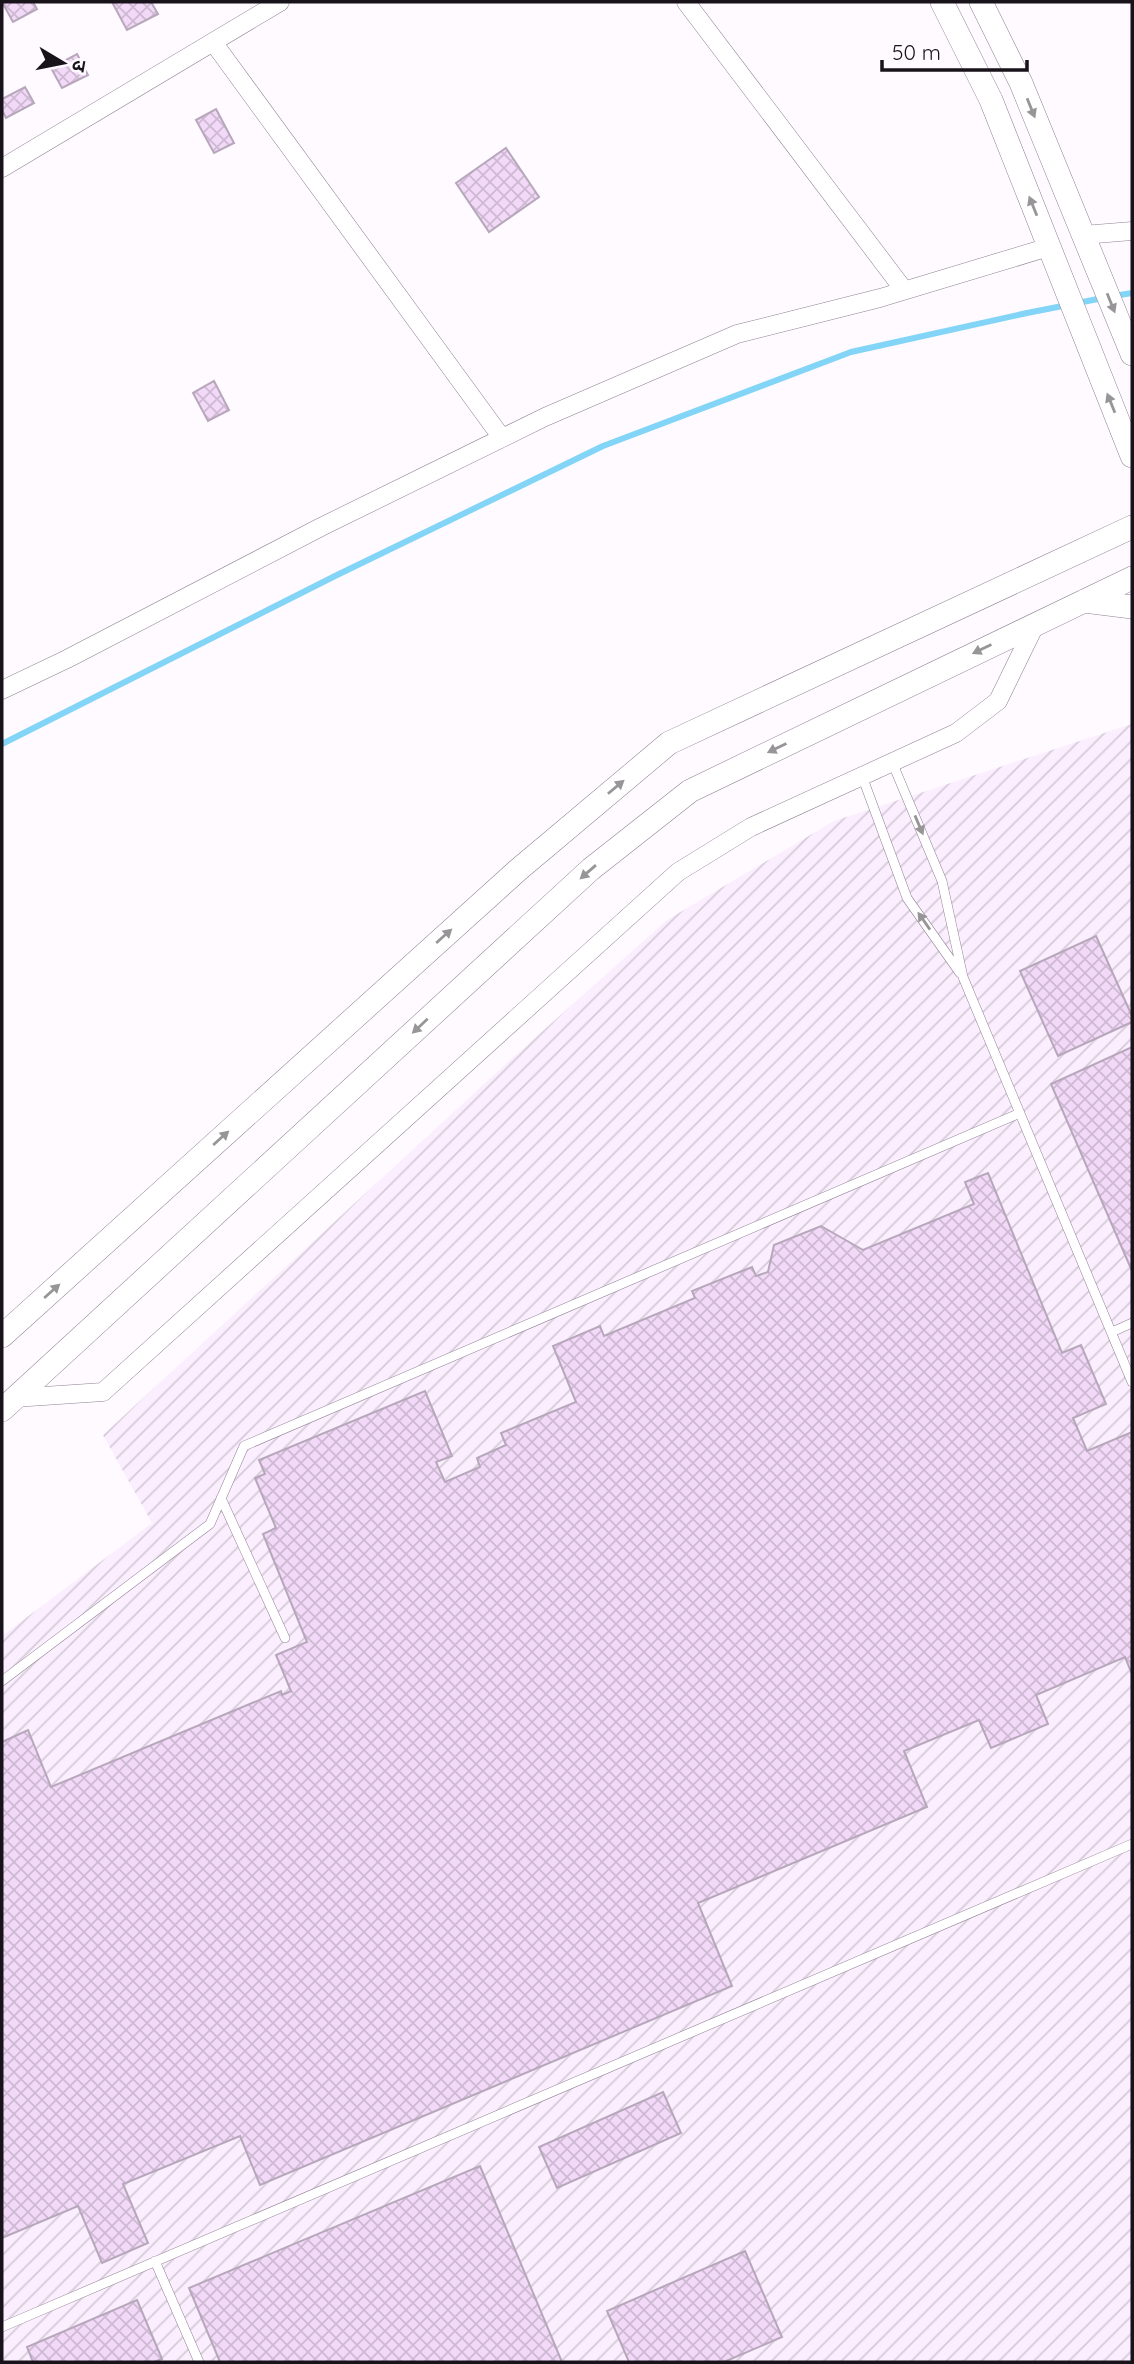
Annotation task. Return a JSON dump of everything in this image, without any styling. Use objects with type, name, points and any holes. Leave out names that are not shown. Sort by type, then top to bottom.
[{"type":"main road","points":[[942,2],[991,100],[1132,456]]},
{"type":"main road","points":[[981,2],[1021,83],[1130,350]]},
{"type":"main road","points":[[2,1336],[518,870],[669,743],[1132,527]]},
{"type":"main road","points":[[8,1404],[591,869],[690,791],[1132,578]]},
{"type":"main road","points":[[1084,601],[1132,607]]},
{"type":"street","points":[[2,168],[280,2]]},
{"type":"street","points":[[686,2],[904,290]]},
{"type":"street","points":[[214,42],[502,438]]},
{"type":"street","points":[[1083,235],[1132,231]]},
{"type":"street","points":[[2,690],[545,416],[737,334],[904,290],[1049,247]]},
{"type":"street","points":[[8,1404],[103,1392],[678,872],[751,827],[956,733],[998,701],[1036,623]]},
{"type":"lane","points":[[892,762],[942,881],[963,977],[1132,1382]]},
{"type":"lane","points":[[862,776],[907,898],[963,977]]},
{"type":"lane","points":[[2,1681],[210,1524],[244,1446],[1020,1113]]},
{"type":"lane","points":[[1112,1332],[1132,1323]]},
{"type":"lane","points":[[221,1497],[285,1638]]},
{"type":"lane","points":[[2,2327],[1132,1844]]},
{"type":"lane","points":[[155,2261],[199,2362]]},
{"type":"shaded area","points":[[1132,724],[1132,2362],[2,2362],[2,1636],[152,1523],[103,1435],[507,1063],[667,920],[834,821]]},
{"type":"building","points":[[2,2],[33,2],[37,9],[13,22]]},
{"type":"building","points":[[112,2],[151,2],[158,14],[127,30]]},
{"type":"building","points":[[77,54],[88,75],[62,88],[51,68]]},
{"type":"building","points":[[25,87],[34,103],[6,118],[2,110],[2,99]]},
{"type":"building","points":[[216,109],[234,143],[214,153],[196,120]]},
{"type":"building","points":[[506,148],[539,197],[489,232],[456,183]]},
{"type":"building","points":[[214,381],[229,410],[208,421],[193,393]]},
{"type":"building","points":[[1096,936],[1132,1016],[1132,1022],[1058,1056],[1020,971]]},
{"type":"building","points":[[1132,1047],[1132,1271],[1051,1084]]},
{"type":"building","points":[[988,1173],[1062,1353],[1081,1345],[1106,1404],[1073,1418],[1087,1451],[1132,1432],[1132,1674],[1125,1657],[1036,1695],[1048,1724],[991,1748],[979,1720],[904,1751],[927,1807],[698,1903],[732,1986],[260,2185],[240,2136],[123,2184],[148,2243],[102,2263],[78,2206],[2,2238],[2,1742],[28,1730],[51,1787],[281,1691],[282,1695],[291,1691],[276,1655],[307,1642],[263,1534],[276,1528],[255,1478],[265,1474],[259,1460],[425,1391],[452,1456],[436,1462],[445,1482],[480,1467],[477,1458],[506,1445],[501,1433],[576,1402],[553,1346],[600,1326],[604,1336],[695,1298],[692,1291],[752,1267],[756,1276],[768,1272],[774,1245],[821,1226],[863,1250],[974,1204],[965,1182]]},
{"type":"building","points":[[663,2092],[681,2133],[557,2188],[539,2147]]},
{"type":"building","points":[[480,2166],[562,2362],[220,2362],[189,2288]]},
{"type":"building","points":[[745,2251],[782,2337],[724,2362],[629,2362],[607,2311]]},
{"type":"building","points":[[137,2300],[162,2359],[154,2362],[33,2362],[27,2347]]},
{"type":"waterway","points":[[1114,296],[1132,293]]},
{"type":"waterway","points":[[2,744],[335,576],[603,446],[851,352],[1103,298]]}]
